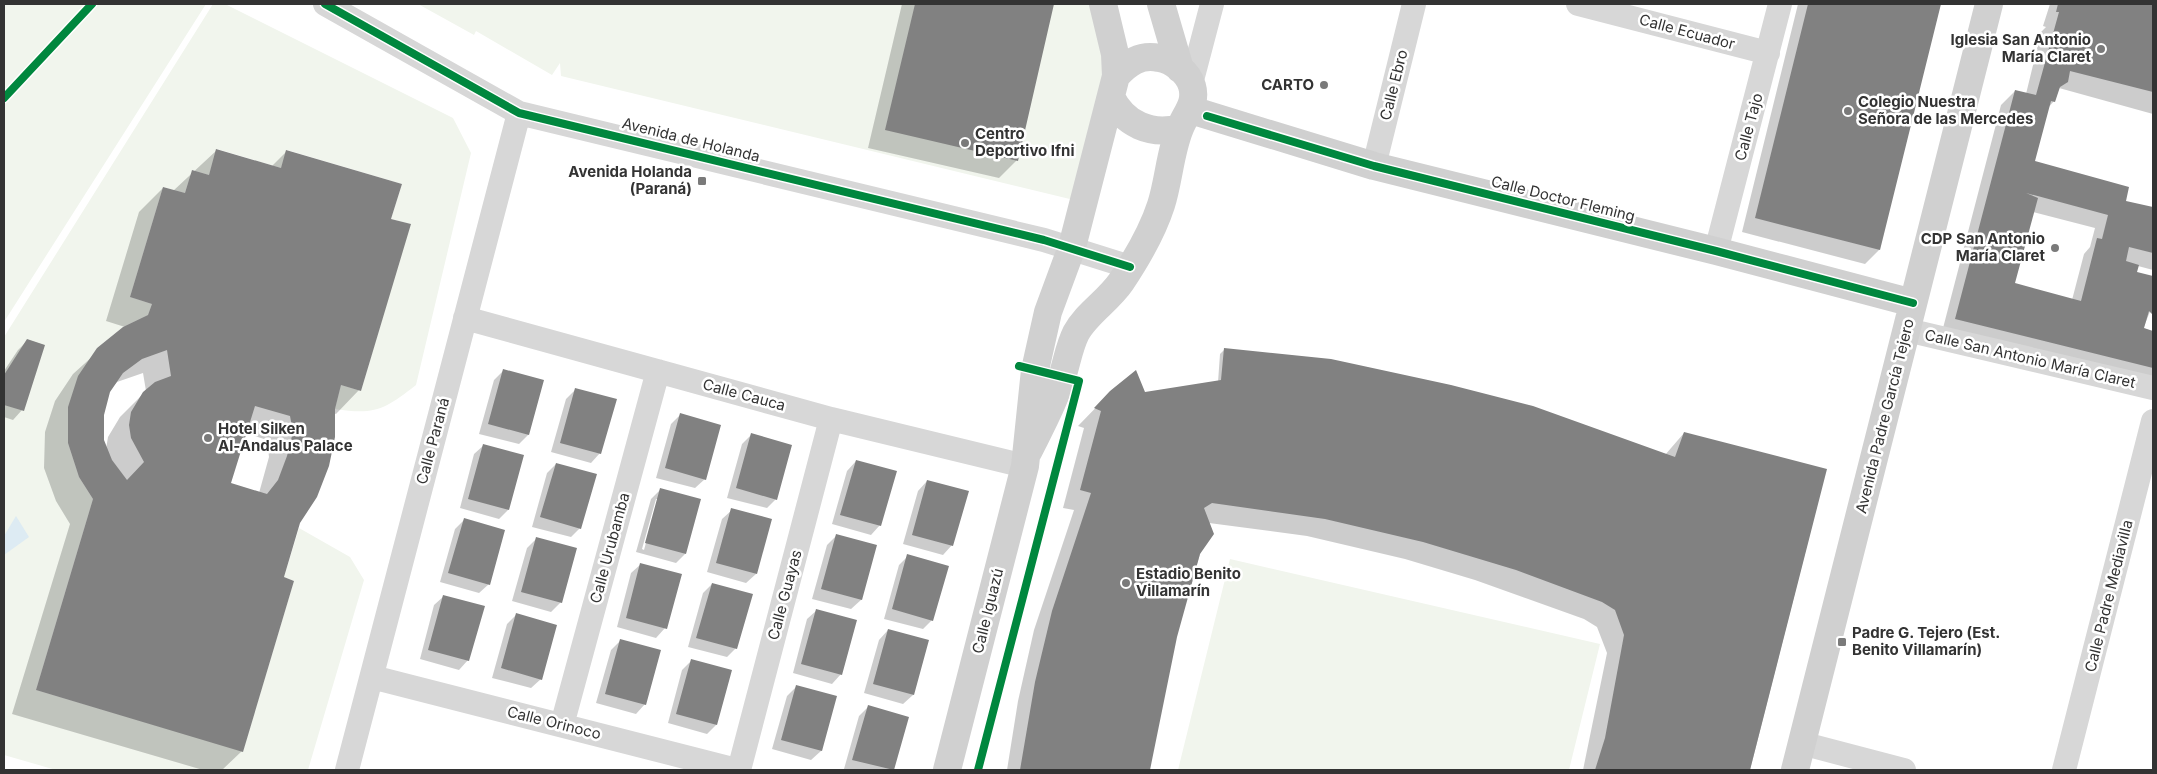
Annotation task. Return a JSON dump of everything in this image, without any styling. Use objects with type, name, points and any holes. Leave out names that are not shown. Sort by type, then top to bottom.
[{"type":"street","name":"Avenida de Holanda","points":[[325,4],[519,113],[1072,247],[1130,267]]},
{"type":"street","name":"Calle Iguazú","points":[[947,770],[1026,459],[1035,370],[1048,312],[1072,247],[1113,87],[1116,54],[1103,4]]},
{"type":"street","points":[[1161,4],[1186,98]]},
{"type":"street","points":[[1186,98],[1162,58],[1147,57],[1132,61],[1113,87],[1123,116],[1135,124],[1159,131],[1186,98],[1212,4]]},
{"type":"street","name":"Calle Ebro","points":[[1374,166],[1414,4]]},
{"type":"street","name":"Calle Ecuador","points":[[1578,4],[1768,53]]},
{"type":"street","name":"Calle Tajo","points":[[1716,251],[1780,4]]},
{"type":"street","name":"Avenida Padre García Tejero","points":[[1795,770],[1989,4]]},
{"type":"street","name":"Calle Iguazú","points":[[1026,459],[1051,405],[1077,331],[1106,302],[1146,242],[1161,204],[1186,98]]},
{"type":"street","name":"Calle Doctor Fleming","points":[[1186,98],[1207,116],[1374,166],[1914,302]]},
{"type":"street","name":"Calle Paraná","points":[[347,770],[519,113]]},
{"type":"street","name":"Calle Cauca","points":[[465,318],[831,419],[1026,459]]},
{"type":"street","name":"Calle San Antonio María Claret","points":[[1907,330],[2153,388]]},
{"type":"street","name":"Calle Urubamba","points":[[562,725],[658,371]]},
{"type":"street","name":"Calle Guayas","points":[[738,770],[831,419]]},
{"type":"street","name":"Calle Padre Mediavilla","points":[[2064,770],[2153,421]]},
{"type":"street","name":"Calle Orinoco","points":[[372,677],[738,770]]},
{"type":"street","points":[[1801,743],[1904,770]]},
{"type":"shaded area","points":[[4,4],[206,4],[4,322]]},
{"type":"shaded area","points":[[213,4],[225,4],[453,118],[471,153],[416,385],[387,405],[370,411],[335,409],[341,385],[361,391],[410,224],[391,219],[402,184],[287,150],[281,168],[217,149],[209,175],[192,170],[185,193],[163,187],[130,297],[152,304],[148,315],[123,327],[97,348],[68,407],[68,443],[79,477],[93,499],[36,690],[243,751],[294,581],[284,577],[299,528],[350,557],[364,580],[308,770],[56,770],[4,755],[4,337]]},
{"type":"shaded area","name":"Centro Deportivo Ifni","points":[[418,4],[1093,4],[1105,66],[1074,200],[561,76],[560,63],[552,75],[476,31],[474,35]]},
{"type":"shaded area","points":[[16,516],[29,537],[4,555],[4,536]]},
{"type":"shaded area","name":"Estadio Benito Villamarín","points":[[1230,559],[1600,644],[1569,770],[1178,770]]},
{"type":"building","points":[[915,4],[1054,4],[1018,161],[885,130]]},
{"type":"building","name":"Colegio Nuestra Señora de las Mercedes","points":[[1808,4],[1941,4],[1880,250],[1755,218]]},
{"type":"building","points":[[2058,4],[2153,4],[2153,92],[2070,71],[2068,82],[2060,87],[2055,102],[2051,101],[2035,161],[2129,187],[2126,201],[2153,207],[2153,253],[2129,247],[2126,261],[2139,265],[2137,272],[2153,276],[2153,309],[2152,314],[2149,311],[2144,328],[2153,331],[2153,368],[1955,319],[2015,90],[2036,95],[2059,12],[2056,12]],"holes":[[[2026,193],[2108,215],[2102,239],[2097,238],[2081,301],[2015,283],[2038,198]]]},
{"type":"building","points":[[216,149],[281,168],[286,150],[402,184],[391,219],[411,224],[361,391],[341,385],[335,409],[335,437],[329,466],[317,497],[300,523],[284,577],[294,581],[243,752],[36,690],[93,499],[79,477],[68,443],[68,407],[78,376],[97,348],[123,327],[148,315],[152,304],[130,297],[163,187],[185,193],[192,170],[209,175]],"holes":[[[167,350],[171,376],[155,382],[143,392],[131,412],[129,425],[131,438],[144,462],[127,480],[112,460],[104,440],[104,415],[110,392],[123,373],[142,359]],[[255,406],[290,416],[293,432],[278,480],[267,494],[231,483]]]},
{"type":"building","points":[[27,339],[45,345],[24,411],[4,405],[4,375]]},
{"type":"building","points":[[1224,348],[1331,359],[1451,385],[1533,406],[1675,457],[1684,432],[1827,469],[1750,770],[1595,770],[1605,738],[1624,635],[1615,610],[1602,602],[1516,570],[1423,542],[1325,519],[1212,503],[1204,508],[1214,534],[1200,554],[1177,637],[1150,770],[1020,770],[1035,682],[1052,611],[1091,493],[1080,490],[1101,411],[1094,408],[1110,391],[1136,370],[1145,392],[1221,380]]},
{"type":"building","points":[[503,369],[544,380],[529,435],[488,424]]},
{"type":"building","points":[[575,388],[617,399],[601,454],[560,443]]},
{"type":"building","points":[[680,413],[721,425],[706,480],[665,468]]},
{"type":"building","points":[[751,433],[792,445],[777,500],[736,488]]},
{"type":"building","points":[[483,444],[524,455],[509,510],[468,499]]},
{"type":"building","points":[[856,460],[897,471],[881,526],[840,515]]},
{"type":"building","points":[[556,463],[597,474],[581,529],[540,517]]},
{"type":"building","points":[[927,480],[969,491],[953,546],[912,535]]},
{"type":"building","points":[[660,488],[701,499],[686,554],[645,543]]},
{"type":"building","points":[[731,508],[772,519],[757,574],[716,563]]},
{"type":"building","points":[[464,518],[505,530],[490,585],[448,573]]},
{"type":"building","points":[[836,534],[877,545],[862,600],[821,589]]},
{"type":"building","points":[[536,537],[577,548],[562,603],[521,592]]},
{"type":"building","points":[[907,554],[949,566],[933,621],[892,609]]},
{"type":"building","points":[[640,563],[682,574],[667,629],[626,618]]},
{"type":"building","points":[[712,583],[753,594],[737,649],[696,638]]},
{"type":"building","points":[[443,595],[485,606],[469,661],[428,650]]},
{"type":"building","points":[[816,609],[857,620],[842,675],[801,664]]},
{"type":"building","points":[[516,613],[557,625],[542,680],[501,668]]},
{"type":"building","points":[[888,629],[929,640],[914,695],[873,684]]},
{"type":"building","points":[[620,639],[661,650],[646,705],[605,694]]},
{"type":"building","points":[[691,659],[732,670],[717,725],[676,714]]},
{"type":"building","points":[[796,685],[837,696],[822,751],[781,740]]},
{"type":"building","points":[[868,705],[909,717],[894,770],[852,760]]},
{"type":"cycle path","points":[[4,98],[92,4]]},
{"type":"cycle path","points":[[325,4],[519,113],[1044,240],[1130,267]]},
{"type":"cycle path","points":[[1207,116],[1374,166],[1716,251],[1913,303]]},
{"type":"cycle path","points":[[978,770],[1079,381],[1019,366]]},
{"type":"place","name":"Iglesia San Antonio María Claret","points":[[2101,49]]},
{"type":"place","name":"CARTO","points":[[1324,85]]},
{"type":"place","name":"Colegio Nuestra Señora de las Mercedes","points":[[1848,111]]},
{"type":"place","name":"Centro Deportivo Ifni","points":[[965,143]]},
{"type":"place","name":"Avenida Holanda (Paraná)","points":[[702,181]]},
{"type":"place","name":"CDP San Antonio María Claret","points":[[2055,248]]},
{"type":"place","name":"Hotel Silken Al-Andalus Palace","points":[[208,438]]},
{"type":"place","name":"Estadio Benito Villamarín","points":[[1126,583]]},
{"type":"place","name":"Padre G. Tejero (Est. Benito Villamarín)","points":[[1842,642]]}]
